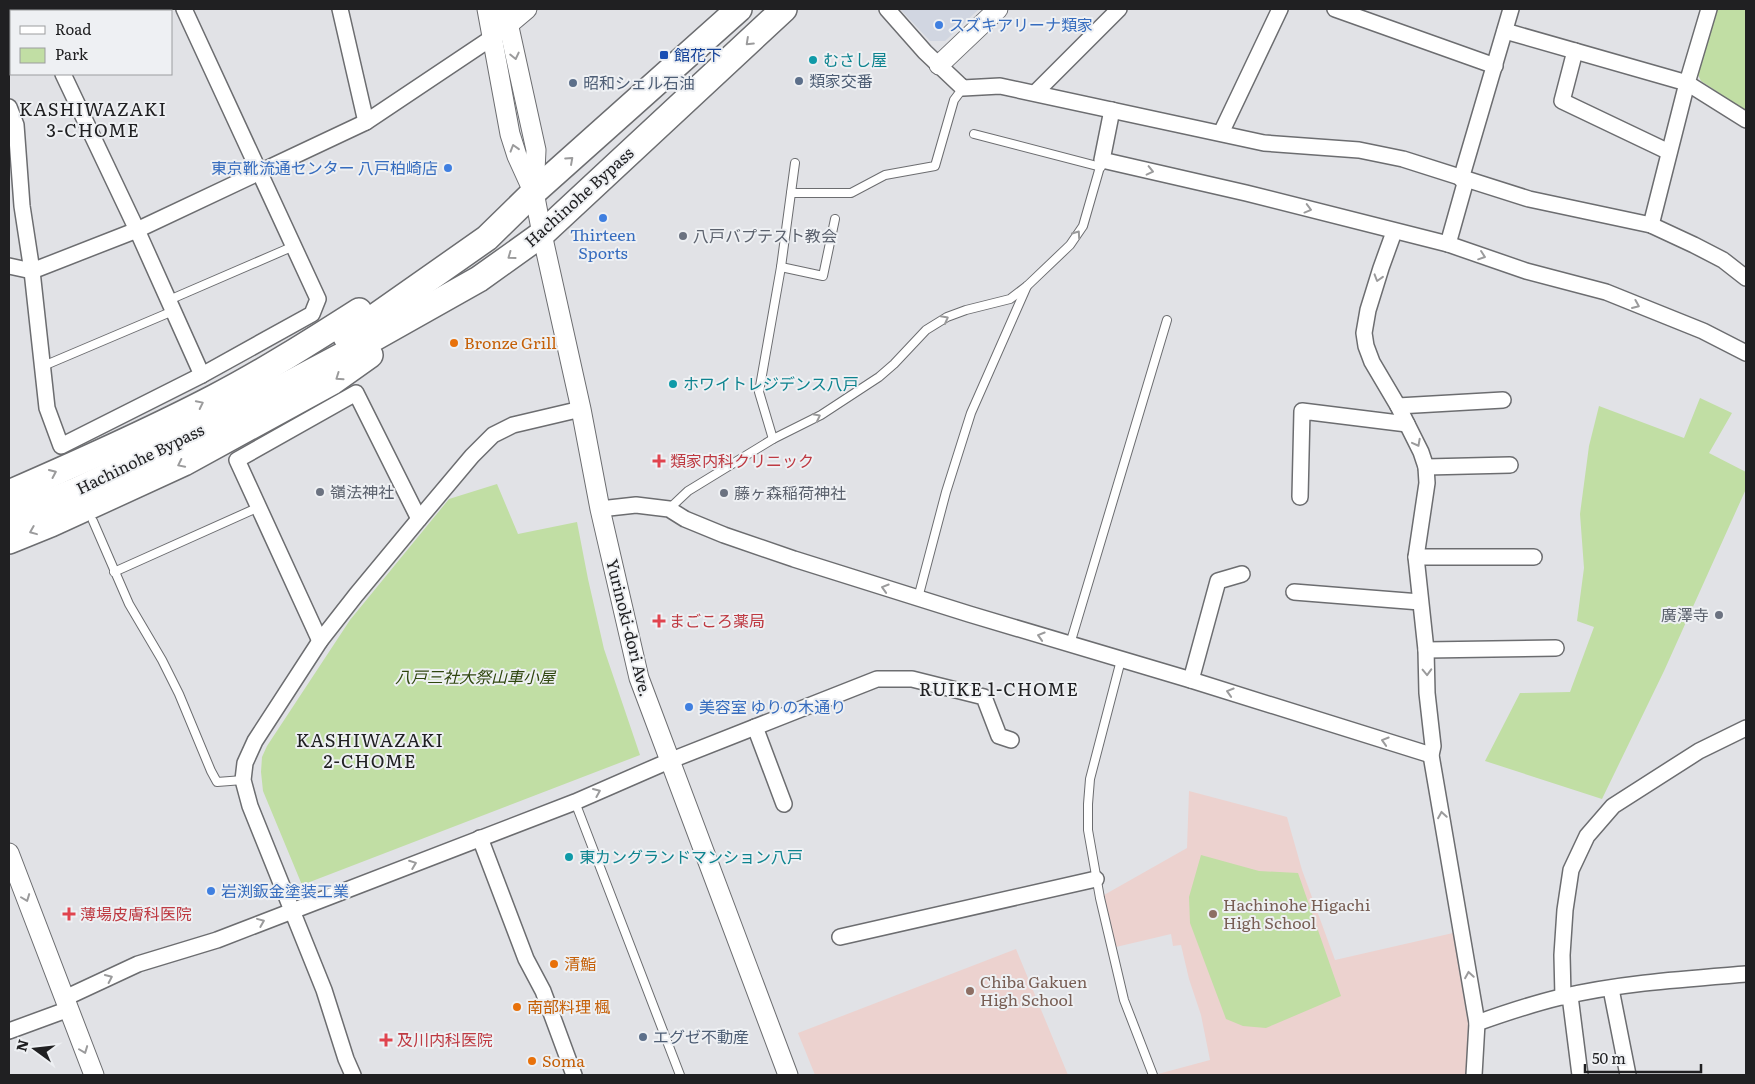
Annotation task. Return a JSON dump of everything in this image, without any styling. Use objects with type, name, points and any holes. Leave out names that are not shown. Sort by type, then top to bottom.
[{"type":"highway","name":"Hachinohe Bypass","points":[[269,393],[487,238],[534,192],[739,9]]},
{"type":"highway","name":"Hachinohe Bypass","points":[[9,518],[77,490],[181,441],[360,346],[479,279],[542,234],[784,9]]},
{"type":"highway","points":[[9,493],[129,440],[216,396],[315,340],[534,192]]},
{"type":"highway","points":[[9,540],[51,524],[184,463],[332,382],[479,279]]},
{"type":"street","points":[[9,107],[16,124],[22,206],[32,272],[47,408],[61,446],[202,376],[312,314],[318,299],[184,9]]},
{"type":"street","points":[[340,9],[366,122]]},
{"type":"street","points":[[487,9],[494,37],[499,81],[510,134],[516,156],[534,192]]},
{"type":"street","points":[[9,266],[32,272],[137,230],[366,122],[494,37],[507,17],[526,9]]},
{"type":"street","points":[[887,9],[925,52],[963,88],[1000,86],[1221,132],[1264,143],[1359,150],[1403,159],[1464,180],[1529,199],[1651,225],[1723,260],[1746,278]]},
{"type":"street","points":[[939,64],[998,9]]},
{"type":"street","points":[[1035,93],[1119,9]]},
{"type":"street","points":[[1221,132],[1280,9]]},
{"type":"street","points":[[1335,9],[1495,66]]},
{"type":"street","points":[[1448,244],[1511,9]]},
{"type":"street","points":[[1651,225],[1687,83],[1709,9]]},
{"type":"street","points":[[507,17],[536,150],[534,192]]},
{"type":"street","points":[[1504,31],[1687,83],[1746,120]]},
{"type":"street","points":[[1575,51],[1562,101],[1669,152]]},
{"type":"street","points":[[63,75],[137,230],[202,376]]},
{"type":"street","points":[[1112,110],[1102,163],[1246,193],[1394,232],[1448,244],[1526,271],[1606,292],[1703,331],[1746,353]]},
{"type":"street","name":"Yurinoki-dori Ave.","points":[[534,192],[581,409],[600,508],[638,678],[786,1074]]},
{"type":"street","points":[[1394,232],[1378,276],[1368,310],[1364,333],[1366,346],[1372,362],[1398,406],[1421,452],[1426,467],[1428,483],[1416,557],[1426,650],[1427,693],[1433,746],[1431,755],[1477,1023],[1474,1075]]},
{"type":"street","points":[[320,641],[237,460],[356,393],[419,519]]},
{"type":"street","points":[[1398,406],[1503,400]]},
{"type":"street","points":[[354,1075],[346,1059],[324,990],[250,806],[243,780],[245,763],[255,741],[320,641],[472,456],[493,435],[512,425],[581,409]]},
{"type":"street","points":[[1300,497],[1302,411],[1407,424]]},
{"type":"street","points":[[1426,467],[1510,466]]},
{"type":"street","points":[[600,508],[636,506],[669,509],[685,519],[794,559],[1431,755]]},
{"type":"street","points":[[1416,557],[1534,557]]},
{"type":"street","points":[[1191,680],[1218,581],[1242,574]]},
{"type":"street","points":[[1294,592],[1420,602]]},
{"type":"street","points":[[1426,650],[1556,648]]},
{"type":"street","points":[[9,1031],[67,1004],[138,964],[216,940],[575,802],[669,761],[877,679],[912,679],[984,697],[999,736],[1011,740]]},
{"type":"street","points":[[755,727],[784,804]]},
{"type":"street","points":[[1580,1075],[1566,996],[1562,955],[1565,910],[1571,870],[1587,836],[1613,806],[1699,751],[1746,728]]},
{"type":"street","points":[[480,838],[526,959],[542,990],[574,1075]]},
{"type":"street","points":[[9,853],[94,1075]]},
{"type":"street","points":[[840,937],[1096,879]]},
{"type":"street","points":[[1477,1023],[1524,1006],[1566,996],[1658,982],[1746,974]]},
{"type":"street","points":[[1611,989],[1628,1075]]},
{"type":"lane","points":[[791,193],[851,193],[885,175],[935,166],[954,100],[963,88]]},
{"type":"lane","points":[[669,509],[688,491],[773,439],[822,416],[878,377],[894,364],[926,330],[947,317],[966,310],[1010,299],[1027,286],[1070,245],[1083,226],[1102,163],[974,134]]},
{"type":"lane","points":[[773,439],[759,392],[781,267],[795,163]]},
{"type":"lane","points":[[781,267],[823,276],[835,219]]},
{"type":"lane","points":[[41,367],[294,246]]},
{"type":"lane","points":[[918,598],[946,492],[971,413],[1027,286]]},
{"type":"lane","points":[[1070,644],[1167,320]]},
{"type":"lane","points":[[114,572],[259,507]]},
{"type":"lane","points":[[93,521],[129,604],[162,660],[179,694],[210,771],[217,782],[243,780]]},
{"type":"lane","points":[[1121,660],[1090,779],[1088,830],[1096,879],[1124,1000],[1153,1075]]},
{"type":"lane","points":[[575,802],[680,1075]]},
{"type":"shaded area","name":"スズキアリーナ類家","points":[[900,9],[979,9],[945,41],[930,41]]},
{"type":"shaded area","name":"Hachinohe Higachi High School","points":[[1189,791],[1287,817],[1302,870],[1335,960],[1453,933],[1468,1023],[1466,1075],[1158,1075],[1210,1060],[1201,1015],[1189,979],[1181,945],[1173,946],[1171,934],[1116,947],[1104,895],[1187,848]]},
{"type":"shaded area","name":"Chiba Gakuen High School","points":[[1016,949],[1068,1075],[815,1075],[798,1033]]},
{"type":"green space","points":[[1715,9],[1746,9],[1746,111],[1701,81],[1697,73]]},
{"type":"green space","points":[[1700,398],[1732,413],[1709,453],[1746,472],[1746,489],[1664,671],[1602,799],[1485,761],[1520,693],[1570,692],[1594,627],[1577,621],[1584,568],[1580,514],[1589,446],[1599,406],[1684,438]]},
{"type":"green space","name":"八戸三社大祭山車小屋","points":[[497,484],[518,534],[577,522],[604,649],[640,755],[302,885],[263,791],[262,757],[267,746],[350,620],[449,499]]},
{"type":"green space","points":[[1201,855],[1259,871],[1298,873],[1341,996],[1266,1028],[1243,1026],[1226,1019],[1190,923],[1189,897]]},
{"type":"place","name":"スズキアリーナ類家","points":[[939,25]]},
{"type":"place","name":"館花下","points":[[664,55]]},
{"type":"place","name":"むさし屋","points":[[813,60]]},
{"type":"place","name":"類家交番","points":[[799,81]]},
{"type":"place","name":"昭和シェル石油","points":[[573,83]]},
{"type":"place","name":"東京靴流通センター 八戸柏崎店","points":[[448,168]]},
{"type":"place","name":"Thirteen Sports","points":[[603,218]]},
{"type":"place","name":"八戸バプテスト教会","points":[[683,236]]},
{"type":"place","name":"Bronze Grill","points":[[454,343]]},
{"type":"place","name":"ホワイトレジデンス八戸","points":[[673,384]]},
{"type":"place","name":"類家内科クリニック","points":[[659,461]]},
{"type":"place","name":"嶺法神社","points":[[320,492]]},
{"type":"place","name":"藤ヶ森稲荷神社","points":[[724,493]]},
{"type":"place","name":"廣澤寺","points":[[1719,615]]},
{"type":"place","name":"まごころ薬局","points":[[659,621]]},
{"type":"place","name":"美容室 ゆりの木通り","points":[[689,707]]},
{"type":"place","name":"東カングランドマンション八戸","points":[[569,857]]},
{"type":"place","name":"岩渕鈑金塗装工業","points":[[211,891]]},
{"type":"place","name":"薄場皮膚科医院","points":[[69,914]]},
{"type":"place","name":"Hachinohe Higachi High School","points":[[1213,914]]},
{"type":"place","name":"清鮨","points":[[554,964]]},
{"type":"place","name":"Chiba Gakuen High School","points":[[970,991]]},
{"type":"place","name":"南部料理 楓","points":[[517,1007]]},
{"type":"place","name":"エグゼ不動産","points":[[643,1037]]},
{"type":"place","name":"及川内科医院","points":[[386,1040]]},
{"type":"place","name":"Soma","points":[[532,1061]]},
{"type":"district","name":"KASHIWAZAKI 3-CHOME","points":[[93,120]]},
{"type":"district","name":"RUIKE 1-CHOME","points":[[999,690]]},
{"type":"district","name":"KASHIWAZAKI 2-CHOME","points":[[370,751]]}]
